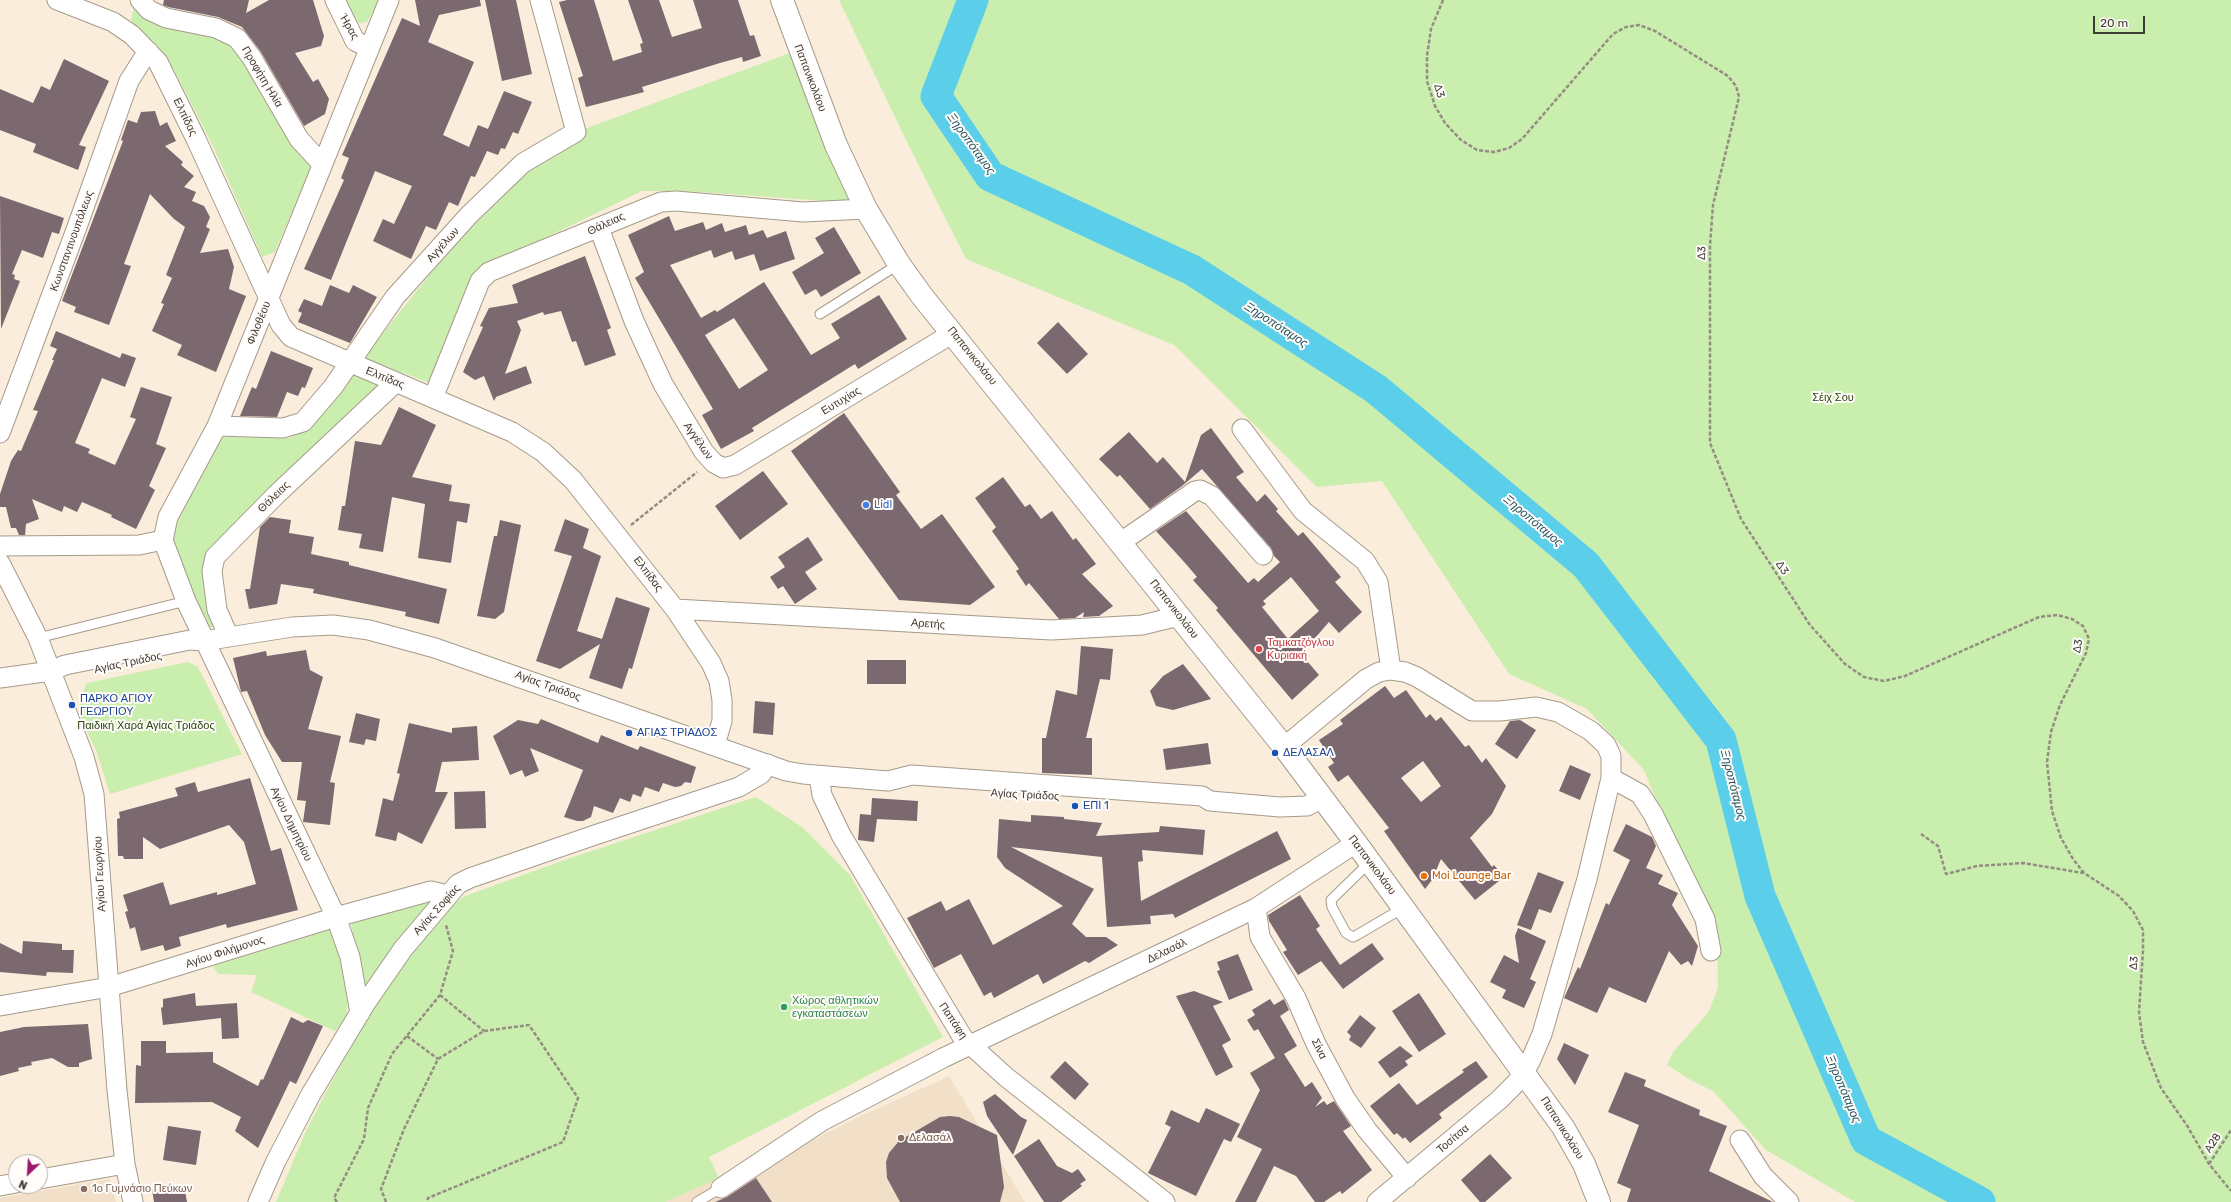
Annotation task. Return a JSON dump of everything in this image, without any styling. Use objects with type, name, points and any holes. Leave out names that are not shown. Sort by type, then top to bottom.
[{"type":"main road","name":"Παπανικολάου","points":[[782,0],[822,111],[866,209],[899,264],[1284,747],[1356,843],[1564,1127],[1584,1164],[1599,1202]]},
{"type":"street","name":"Ελπίδας","points":[[57,0],[113,22],[132,35],[158,62],[281,325],[291,337],[499,425],[535,445],[573,480],[619,535],[675,609],[705,652],[719,681],[722,692],[722,711],[715,744]]},
{"type":"street","name":"Προφήτη Ηλία","points":[[140,0],[150,10],[166,18],[216,28],[237,38],[252,58],[299,138],[322,164]]},
{"type":"street","name":"Ήρας","points":[[335,0],[355,41],[369,48]]},
{"type":"street","name":"Φιλοθέου","points":[[163,540],[168,517],[217,426],[389,0]]},
{"type":"street","name":"Αγγέλων","points":[[217,426],[284,428],[303,422],[350,363],[395,297],[469,215],[523,163],[576,132],[540,0]]},
{"type":"street","name":"Κωνσταντινουπόλεως","points":[[0,433],[78,227],[129,81],[148,51]]},
{"type":"street","name":"Θάλειας","points":[[433,398],[485,275],[599,228],[646,206],[668,201],[803,212],[866,209]]},
{"type":"street","name":"Αγγέλων","points":[[599,228],[634,321],[655,368],[692,434],[711,460],[718,465],[729,468]]},
{"type":"street","name":"Ευτυχίας","points":[[729,468],[953,333]]},
{"type":"street","name":"Θάλειας","points":[[229,637],[217,610],[212,571],[215,557],[277,494],[396,382]]},
{"type":"street","points":[[1242,429],[1303,511],[1364,561],[1378,582],[1391,670],[1379,672],[1366,679],[1284,747]]},
{"type":"street","points":[[1122,542],[1195,491],[1200,490],[1212,496],[1263,555]]},
{"type":"street","points":[[0,546],[138,545],[163,540],[186,601],[204,641]]},
{"type":"street","name":"Αγίου Γεωργίου","points":[[0,563],[38,638],[84,757],[94,794],[125,1164],[133,1202]]},
{"type":"street","name":"Αρετής","points":[[675,609],[1051,630],[1142,625],[1179,616]]},
{"type":"street","name":"Αγίας Τριάδος","points":[[0,678],[51,671],[62,677],[186,651],[204,641],[318,625],[369,630],[398,637],[507,672],[715,744],[786,771],[819,776],[888,781],[912,775],[1202,796],[1210,801],[1294,807],[1313,804],[1322,798]]},
{"type":"street","name":"Αγίου Δημητρίου","points":[[204,641],[336,917],[350,957],[360,1013]]},
{"type":"street","name":"Τοσίτσα","points":[[1377,1202],[1499,1100],[1525,1072],[1542,1034],[1587,879],[1611,778],[1612,763],[1610,750],[1592,731],[1572,719],[1550,709],[1536,707],[1500,711],[1472,711],[1417,677],[1405,672],[1391,670]]},
{"type":"street","name":"Αγίας Σοφίας","points":[[258,1202],[276,1161],[308,1100],[360,1013],[394,961],[458,884],[470,878],[739,787],[761,774],[768,764]]},
{"type":"street","name":"Παπάφη","points":[[819,776],[822,795],[841,835],[955,1027],[971,1046],[1013,1082],[1165,1202]]},
{"type":"street","points":[[1611,778],[1640,794],[1654,814],[1705,919],[1711,951]]},
{"type":"street","name":"Δελασάλ","points":[[721,1188],[822,1121],[971,1046],[1256,908],[1356,843]]},
{"type":"street","name":"Αγίου Φιλήμονος","points":[[0,1006],[109,987],[336,917],[431,890],[443,901]]},
{"type":"street","name":"Σίνα","points":[[1256,908],[1260,937],[1296,998],[1316,1044],[1345,1098],[1367,1130],[1407,1178]]},
{"type":"street","points":[[1740,1140],[1763,1176],[1789,1202]]},
{"type":"street","points":[[48,1178],[125,1164]]},
{"type":"lane","points":[[820,314],[899,264]]},
{"type":"lane","points":[[38,638],[186,601]]},
{"type":"lane","points":[[1370,862],[1331,900],[1332,907],[1346,933],[1353,937],[1404,908]]},
{"type":"lane","points":[[697,1202],[721,1188]]},
{"type":"path","name":"Δ3","points":[[1443,0],[1431,29],[1427,56],[1427,81],[1435,106],[1446,123],[1461,140],[1477,150],[1494,152],[1509,148],[1522,139],[1613,34],[1626,27],[1639,25],[1655,31],[1728,76],[1736,86],[1739,97],[1713,205],[1710,245],[1710,443],[1741,520],[1810,625],[1845,664],[1864,677],[1884,681],[1905,676],[2039,617],[2058,615],[2072,619],[2083,626],[2089,639],[2086,653],[2060,705],[2051,732],[2047,762],[2052,810],[2061,838],[2073,859],[2084,873],[2119,896],[2133,910],[2143,930],[2139,1012],[2143,1042],[2161,1088],[2188,1127],[2209,1164],[2231,1191]]},
{"type":"path","points":[[619,535],[711,460]]},
{"type":"path","points":[[1921,834],[1938,846],[1946,874],[1977,866],[2023,863],[2084,873]]},
{"type":"path","points":[[337,1202],[334,1198],[364,1139],[368,1108],[392,1054],[440,995],[453,952],[443,914],[443,901]]},
{"type":"path","points":[[440,995],[484,1031]]},
{"type":"path","points":[[386,1202],[381,1189],[404,1129],[438,1059],[484,1031],[529,1026],[578,1098],[563,1142],[428,1198],[427,1202]]},
{"type":"path","points":[[407,1036],[438,1059]]},
{"type":"path","name":"Α28","points":[[2209,1164],[2231,1130]]},
{"type":"shaded area","name":"Δελασάλ","points":[[949,1076],[1025,1202],[665,1202],[719,1178],[722,1194],[770,1161],[861,1116]]},
{"type":"shaded area","name":"1ο Γυμνάσιο Πεύκων","points":[[110,1179],[116,1202],[0,1202],[0,1198],[23,1194],[48,1194],[48,1190]]},
{"type":"green space","points":[[344,0],[380,0],[367,22],[359,23],[353,20]]},
{"type":"green space","name":"Σέιχ Σου","points":[[839,0],[2231,0],[2231,1202],[1855,1202],[1766,1150],[1713,1091],[1689,1079],[1667,1065],[1673,1052],[1708,1013],[1718,988],[1717,925],[1671,837],[1644,770],[1587,709],[1509,674],[1382,481],[1317,487],[1174,345],[966,259],[907,142]]},
{"type":"green space","points":[[134,6],[230,42],[255,76],[311,167],[275,252],[262,257],[214,148],[174,70],[131,21]]},
{"type":"green space","points":[[790,53],[820,131],[853,203],[686,191],[642,191],[491,264],[435,385],[401,372],[325,438],[212,549],[219,626],[207,628],[170,537],[221,437],[290,438],[306,430],[450,249],[510,183],[576,132]]},
{"type":"green space","name":"Παιδική Χαρά Αγίας Τριάδος","points":[[188,662],[198,667],[242,754],[110,794],[97,753],[79,714],[82,694],[87,683]]},
{"type":"green space","points":[[756,797],[802,827],[850,875],[943,1037],[709,1157],[719,1178],[665,1202],[276,1202],[306,1131],[382,992],[437,920],[455,903],[465,896],[573,857]]},
{"type":"green space","points":[[426,901],[430,902],[366,989],[362,985],[351,924]]},
{"type":"green space","points":[[332,929],[340,946],[349,990],[346,1018],[335,1031],[251,992],[257,975],[218,974],[213,966]]},
{"type":"building","points":[[164,0],[249,0],[246,13],[269,0],[313,0],[324,36],[321,46],[295,53],[313,82],[318,79],[329,99],[325,114],[304,126],[261,52],[242,27],[218,17],[168,7],[163,5]]},
{"type":"building","points":[[415,0],[480,0],[481,6],[439,15],[428,42],[474,62],[443,135],[469,147],[478,125],[488,129],[504,91],[532,102],[518,134],[513,132],[505,149],[501,148],[498,155],[487,151],[475,177],[471,176],[458,206],[449,202],[436,230],[426,226],[411,259],[373,241],[383,219],[394,224],[412,186],[375,171],[331,280],[304,269],[344,180],[341,178],[349,158],[342,155],[402,18],[420,26]]},
{"type":"building","points":[[485,0],[516,0],[532,74],[502,81]]},
{"type":"building","points":[[567,0],[594,0],[613,61],[642,52],[640,44],[643,43],[628,0],[659,0],[672,37],[702,28],[693,0],[738,0],[750,36],[754,35],[761,56],[743,62],[742,57],[720,63],[642,87],[644,92],[586,107],[578,78],[583,76],[559,2]]},
{"type":"building","points":[[64,59],[109,81],[79,145],[86,147],[78,170],[33,152],[36,144],[0,130],[0,89],[33,103],[41,86],[50,90]]},
{"type":"building","points":[[155,111],[160,126],[167,122],[176,141],[165,146],[183,162],[181,165],[194,176],[184,187],[196,192],[192,201],[204,206],[210,217],[206,227],[210,229],[200,253],[228,249],[234,267],[229,289],[246,296],[216,372],[177,355],[182,345],[152,331],[164,304],[161,303],[172,278],[166,275],[185,227],[174,219],[150,194],[124,264],[131,266],[109,325],[74,312],[76,307],[62,301],[123,141],[121,140],[128,120],[137,123],[141,112]]},
{"type":"building","points":[[0,196],[64,218],[59,234],[52,232],[43,258],[22,250],[12,274],[15,275],[14,279],[20,281],[1,329]]},
{"type":"building","points":[[669,216],[675,231],[703,222],[706,230],[722,223],[725,232],[746,225],[749,235],[763,230],[767,238],[786,231],[795,259],[760,271],[754,254],[735,260],[732,251],[714,258],[711,250],[670,265],[701,318],[715,310],[717,312],[764,282],[811,355],[840,338],[831,324],[879,295],[907,339],[858,369],[855,364],[752,428],[754,431],[721,449],[702,415],[713,409],[635,278],[644,272],[628,235]],"holes":[[[734,318],[768,370],[739,389],[705,335]]]},
{"type":"building","points":[[834,227],[861,273],[821,297],[816,289],[805,295],[792,272],[824,253],[815,238]]},
{"type":"building","points":[[585,256],[611,328],[607,330],[616,355],[585,366],[576,341],[572,342],[561,311],[544,315],[543,312],[517,321],[521,330],[505,374],[526,366],[532,383],[496,397],[494,401],[484,376],[475,380],[463,372],[483,327],[480,326],[489,308],[518,303],[512,285]]},
{"type":"building","points":[[330,285],[349,293],[353,285],[377,297],[350,343],[298,322],[302,313],[298,311],[304,299],[322,306]]},
{"type":"building","points":[[1058,322],[1088,354],[1067,374],[1037,343]]},
{"type":"building","points":[[56,331],[120,358],[122,353],[136,358],[125,387],[102,378],[75,443],[90,449],[88,453],[115,465],[136,419],[130,417],[141,387],[172,397],[156,444],[166,448],[149,486],[155,490],[136,529],[111,517],[112,515],[82,502],[77,512],[64,506],[62,512],[32,499],[39,519],[26,524],[25,535],[19,535],[16,528],[11,528],[6,507],[0,507],[0,494],[11,461],[18,450],[21,451],[38,411],[33,410],[54,360],[52,360],[57,349],[50,346]]},
{"type":"building","points":[[271,351],[313,368],[305,388],[302,387],[298,396],[287,392],[277,417],[240,416],[252,387],[256,389]]},
{"type":"building","points":[[399,407],[436,425],[412,477],[452,485],[449,501],[470,504],[467,523],[457,521],[451,563],[418,558],[425,504],[392,497],[383,552],[359,548],[362,534],[338,530],[342,506],[345,506],[355,441],[381,445]]},
{"type":"building","name":"Lidl","points":[[844,413],[900,492],[896,495],[921,529],[942,514],[995,587],[970,605],[899,600],[791,451]]},
{"type":"building","points":[[1211,428],[1244,472],[1236,477],[1257,502],[1265,494],[1278,509],[1276,511],[1298,536],[1303,532],[1341,577],[1335,582],[1362,612],[1339,633],[1329,622],[1301,654],[1319,675],[1292,700],[1216,610],[1218,608],[1193,580],[1197,577],[1156,531],[1186,511],[1248,583],[1254,578],[1258,582],[1280,562],[1274,556],[1271,548],[1202,469],[1182,486],[1150,509],[1120,475],[1117,477],[1099,459],[1129,432],[1157,463],[1163,457],[1185,482],[1201,435]],"holes":[[[1291,577],[1319,611],[1288,639],[1262,607],[1266,604],[1263,601]]]},
{"type":"building","points":[[763,471],[788,504],[740,540],[715,506]]},
{"type":"building","points":[[1003,477],[1025,507],[1030,504],[1041,519],[1052,511],[1073,540],[1076,538],[1096,564],[1082,574],[1113,606],[1099,616],[1083,617],[1084,612],[1075,618],[1059,619],[1029,583],[1026,586],[1016,571],[1019,569],[992,531],[996,527],[975,498]]},
{"type":"building","points":[[270,517],[291,520],[289,533],[314,537],[311,554],[349,562],[349,565],[447,589],[439,624],[405,616],[406,612],[313,593],[314,589],[281,584],[277,604],[249,609],[245,589],[250,589],[260,527]]},
{"type":"building","points":[[565,519],[589,529],[583,548],[601,556],[577,631],[602,639],[616,597],[650,608],[632,669],[629,668],[622,689],[589,678],[600,644],[560,669],[536,661],[572,556],[554,551]]},
{"type":"building","points":[[500,520],[521,525],[504,612],[495,619],[477,616],[494,536],[497,536]]},
{"type":"building","points":[[808,537],[823,560],[805,572],[817,589],[795,604],[783,586],[778,589],[770,577],[785,567],[778,557]]},
{"type":"building","points":[[1081,646],[1113,649],[1110,680],[1100,679],[1086,738],[1092,738],[1092,775],[1042,773],[1042,738],[1046,738],[1056,690],[1077,695]]},
{"type":"building","points":[[306,650],[310,670],[323,677],[308,729],[341,736],[330,782],[335,783],[330,825],[303,822],[306,801],[297,800],[302,762],[282,762],[265,735],[247,691],[241,692],[233,658],[266,651],[267,656]]},
{"type":"building","points":[[867,660],[906,660],[906,684],[867,684]]},
{"type":"building","points":[[1183,664],[1211,699],[1173,710],[1156,706],[1150,691],[1163,676]]},
{"type":"building","points":[[1385,686],[1394,698],[1406,690],[1426,718],[1430,714],[1436,721],[1441,717],[1465,747],[1469,745],[1482,763],[1486,758],[1506,786],[1492,814],[1470,838],[1492,867],[1494,865],[1504,877],[1475,900],[1441,859],[1432,880],[1425,889],[1384,831],[1389,828],[1348,775],[1338,782],[1328,767],[1334,763],[1319,740],[1343,724],[1340,720]],"holes":[[[1423,761],[1441,786],[1421,802],[1401,778]]]},
{"type":"building","points":[[755,701],[775,703],[773,735],[753,733]]},
{"type":"building","points":[[356,713],[380,719],[376,741],[366,739],[364,745],[349,742]]},
{"type":"building","points":[[541,719],[598,743],[601,735],[638,750],[640,746],[696,767],[691,783],[685,782],[681,786],[675,787],[663,783],[659,792],[645,787],[641,797],[633,794],[630,802],[620,798],[613,813],[594,806],[591,817],[583,821],[577,821],[564,817],[583,770],[530,748],[539,771],[525,777],[522,770],[510,775],[493,736],[518,720],[538,724]]},
{"type":"building","points":[[1520,720],[1536,730],[1517,759],[1495,744],[1510,721]]},
{"type":"building","points":[[409,723],[452,733],[452,728],[477,726],[479,760],[442,762],[435,792],[448,792],[422,844],[398,832],[396,841],[375,836],[383,798],[393,801],[400,774],[397,773]]},
{"type":"building","points":[[1208,743],[1211,764],[1166,770],[1163,749]]},
{"type":"building","points":[[1570,765],[1591,774],[1580,800],[1559,791]]},
{"type":"building","points":[[250,778],[271,851],[281,848],[298,910],[227,928],[226,924],[179,937],[181,946],[165,951],[163,945],[141,951],[135,927],[130,929],[125,912],[128,911],[123,895],[163,882],[170,905],[217,892],[217,895],[256,884],[244,842],[229,825],[160,849],[143,837],[143,859],[124,859],[123,856],[118,856],[117,819],[120,818],[119,812],[178,796],[175,788],[195,782],[198,792]]},
{"type":"building","points":[[485,791],[486,828],[455,829],[454,792]]},
{"type":"building","points":[[872,798],[918,801],[917,821],[877,819],[874,842],[858,840],[860,814],[871,815]]},
{"type":"building","points":[[1031,815],[1064,817],[1064,819],[1102,823],[1096,836],[1159,832],[1160,826],[1205,830],[1203,855],[1142,850],[1143,861],[1138,862],[1141,901],[1277,831],[1291,859],[1175,918],[1173,914],[1150,916],[1151,924],[1107,927],[1102,857],[1011,847],[1094,889],[1072,924],[1086,937],[1106,937],[1118,945],[1089,963],[1085,961],[1043,984],[1038,974],[994,998],[991,992],[984,996],[961,954],[934,968],[907,918],[941,901],[946,911],[969,899],[993,945],[1063,906],[1005,868],[997,857],[999,819],[1031,822]]},
{"type":"building","points":[[1626,824],[1652,837],[1656,846],[1646,868],[1663,875],[1658,884],[1678,893],[1672,905],[1698,946],[1692,966],[1688,961],[1681,965],[1669,951],[1646,1003],[1609,987],[1597,1013],[1564,998],[1578,967],[1580,969],[1606,903],[1609,905],[1630,860],[1613,851]]},
{"type":"building","points":[[1538,872],[1564,882],[1551,913],[1539,909],[1531,930],[1517,925]]},
{"type":"building","points":[[1300,895],[1320,926],[1316,929],[1340,965],[1372,943],[1384,959],[1343,989],[1321,961],[1298,975],[1283,952],[1287,950],[1269,921],[1268,915]]},
{"type":"building","points":[[1518,928],[1546,941],[1530,979],[1536,982],[1524,1008],[1502,998],[1506,990],[1490,982],[1504,955],[1519,963],[1515,936]]},
{"type":"building","points":[[23,941],[62,944],[62,950],[74,950],[73,973],[47,972],[46,976],[0,972],[0,943],[22,954]]},
{"type":"building","points":[[1238,954],[1253,990],[1229,1000],[1217,971],[1220,970],[1217,962]]},
{"type":"building","points":[[1194,991],[1223,1002],[1213,1006],[1231,1040],[1222,1045],[1233,1067],[1216,1076],[1176,996]]},
{"type":"building","points":[[195,993],[196,1006],[237,1003],[239,1038],[222,1039],[221,1018],[163,1025],[161,1008],[163,1007],[163,999]]},
{"type":"building","points":[[1419,993],[1446,1034],[1419,1052],[1392,1011]]},
{"type":"building","points":[[1270,999],[1274,1005],[1284,999],[1289,1010],[1280,1016],[1297,1046],[1284,1054],[1305,1087],[1312,1082],[1322,1098],[1315,1107],[1324,1101],[1327,1105],[1334,1101],[1351,1126],[1343,1131],[1372,1170],[1342,1194],[1340,1191],[1324,1202],[1315,1202],[1296,1176],[1274,1166],[1256,1202],[1235,1202],[1262,1149],[1237,1137],[1260,1090],[1250,1073],[1275,1058],[1258,1029],[1254,1031],[1247,1020],[1255,1015],[1252,1010]]},
{"type":"building","points":[[1360,1015],[1376,1028],[1361,1048],[1349,1040],[1351,1036],[1347,1032]]},
{"type":"building","points":[[291,1017],[303,1023],[308,1020],[323,1026],[296,1084],[290,1081],[258,1148],[235,1131],[241,1117],[212,1102],[135,1103],[136,1065],[141,1066],[141,1041],[166,1041],[166,1053],[213,1052],[213,1062],[258,1086],[261,1079],[263,1080]]},
{"type":"building","points":[[88,1024],[92,1059],[79,1063],[79,1067],[68,1067],[52,1058],[31,1062],[32,1065],[18,1068],[19,1071],[0,1076],[0,1032],[24,1027]]},
{"type":"building","points":[[1564,1043],[1589,1055],[1575,1085],[1557,1059]]},
{"type":"building","points":[[1400,1046],[1413,1056],[1405,1061],[1408,1065],[1390,1078],[1378,1062]]},
{"type":"building","points":[[1065,1061],[1089,1084],[1075,1100],[1050,1077]]},
{"type":"building","points":[[1476,1061],[1488,1077],[1439,1114],[1442,1118],[1410,1143],[1405,1137],[1403,1139],[1397,1133],[1394,1135],[1370,1106],[1399,1083],[1417,1105],[1464,1072],[1462,1070]]},
{"type":"building","points":[[1625,1072],[1646,1080],[1644,1086],[1700,1110],[1699,1115],[1727,1126],[1709,1171],[1773,1202],[1627,1202],[1631,1189],[1617,1183],[1639,1125],[1608,1112]]},
{"type":"building","points":[[995,1094],[1021,1117],[1027,1120],[1013,1155],[987,1116],[983,1102]]},
{"type":"building","points":[[1206,1108],[1240,1124],[1231,1142],[1224,1139],[1196,1196],[1148,1173],[1171,1127],[1165,1124],[1171,1110],[1199,1123]]},
{"type":"building","points":[[940,1117],[959,1117],[997,1135],[1004,1187],[1000,1202],[900,1202],[887,1178],[886,1162],[889,1153],[899,1141]]},
{"type":"building","points":[[168,1126],[201,1131],[196,1165],[163,1160]]},
{"type":"building","points":[[1039,1139],[1057,1166],[1072,1173],[1078,1169],[1086,1180],[1080,1184],[1082,1186],[1061,1202],[1044,1202],[1014,1156]]},
{"type":"building","points":[[1490,1154],[1512,1178],[1485,1202],[1480,1202],[1461,1180]]},
{"type":"building","points":[[756,1178],[772,1202],[715,1202],[727,1197]]},
{"type":"building","points":[[184,1185],[187,1202],[154,1202],[152,1189]]},
{"type":"waterway","name":"Ξηροπόταμος","points":[[973,0],[936,96],[990,176],[1192,270],[1376,389],[1586,565],[1721,740],[1760,896],[1866,1140],[1980,1202]]},
{"type":"place","name":"Lidl","points":[[866,505]]},
{"type":"place","name":"Ταμκατζόγλου Κυριακή","points":[[1259,649]]},
{"type":"place","name":"ΠΑΡΚΟ ΑΓΙΟΥ ΓΕΩΡΓΙΟΥ","points":[[72,705]]},
{"type":"place","name":"ΑΓΙΑΣ ΤΡΙΑΔΟΣ","points":[[629,733]]},
{"type":"place","name":"ΔΕΛΑΣΑΛ","points":[[1275,753]]},
{"type":"place","name":"ΕΠΙ 1","points":[[1075,806]]},
{"type":"place","name":"Moi Lounge Bar","points":[[1424,876]]},
{"type":"place","name":"Χώρος αθλητικών εγκαταστάσεων","points":[[784,1007]]},
{"type":"place","name":"Δελασάλ","points":[[901,1138]]},
{"type":"place","name":"1ο Γυμνάσιο Πεύκων","points":[[84,1189]]}]
